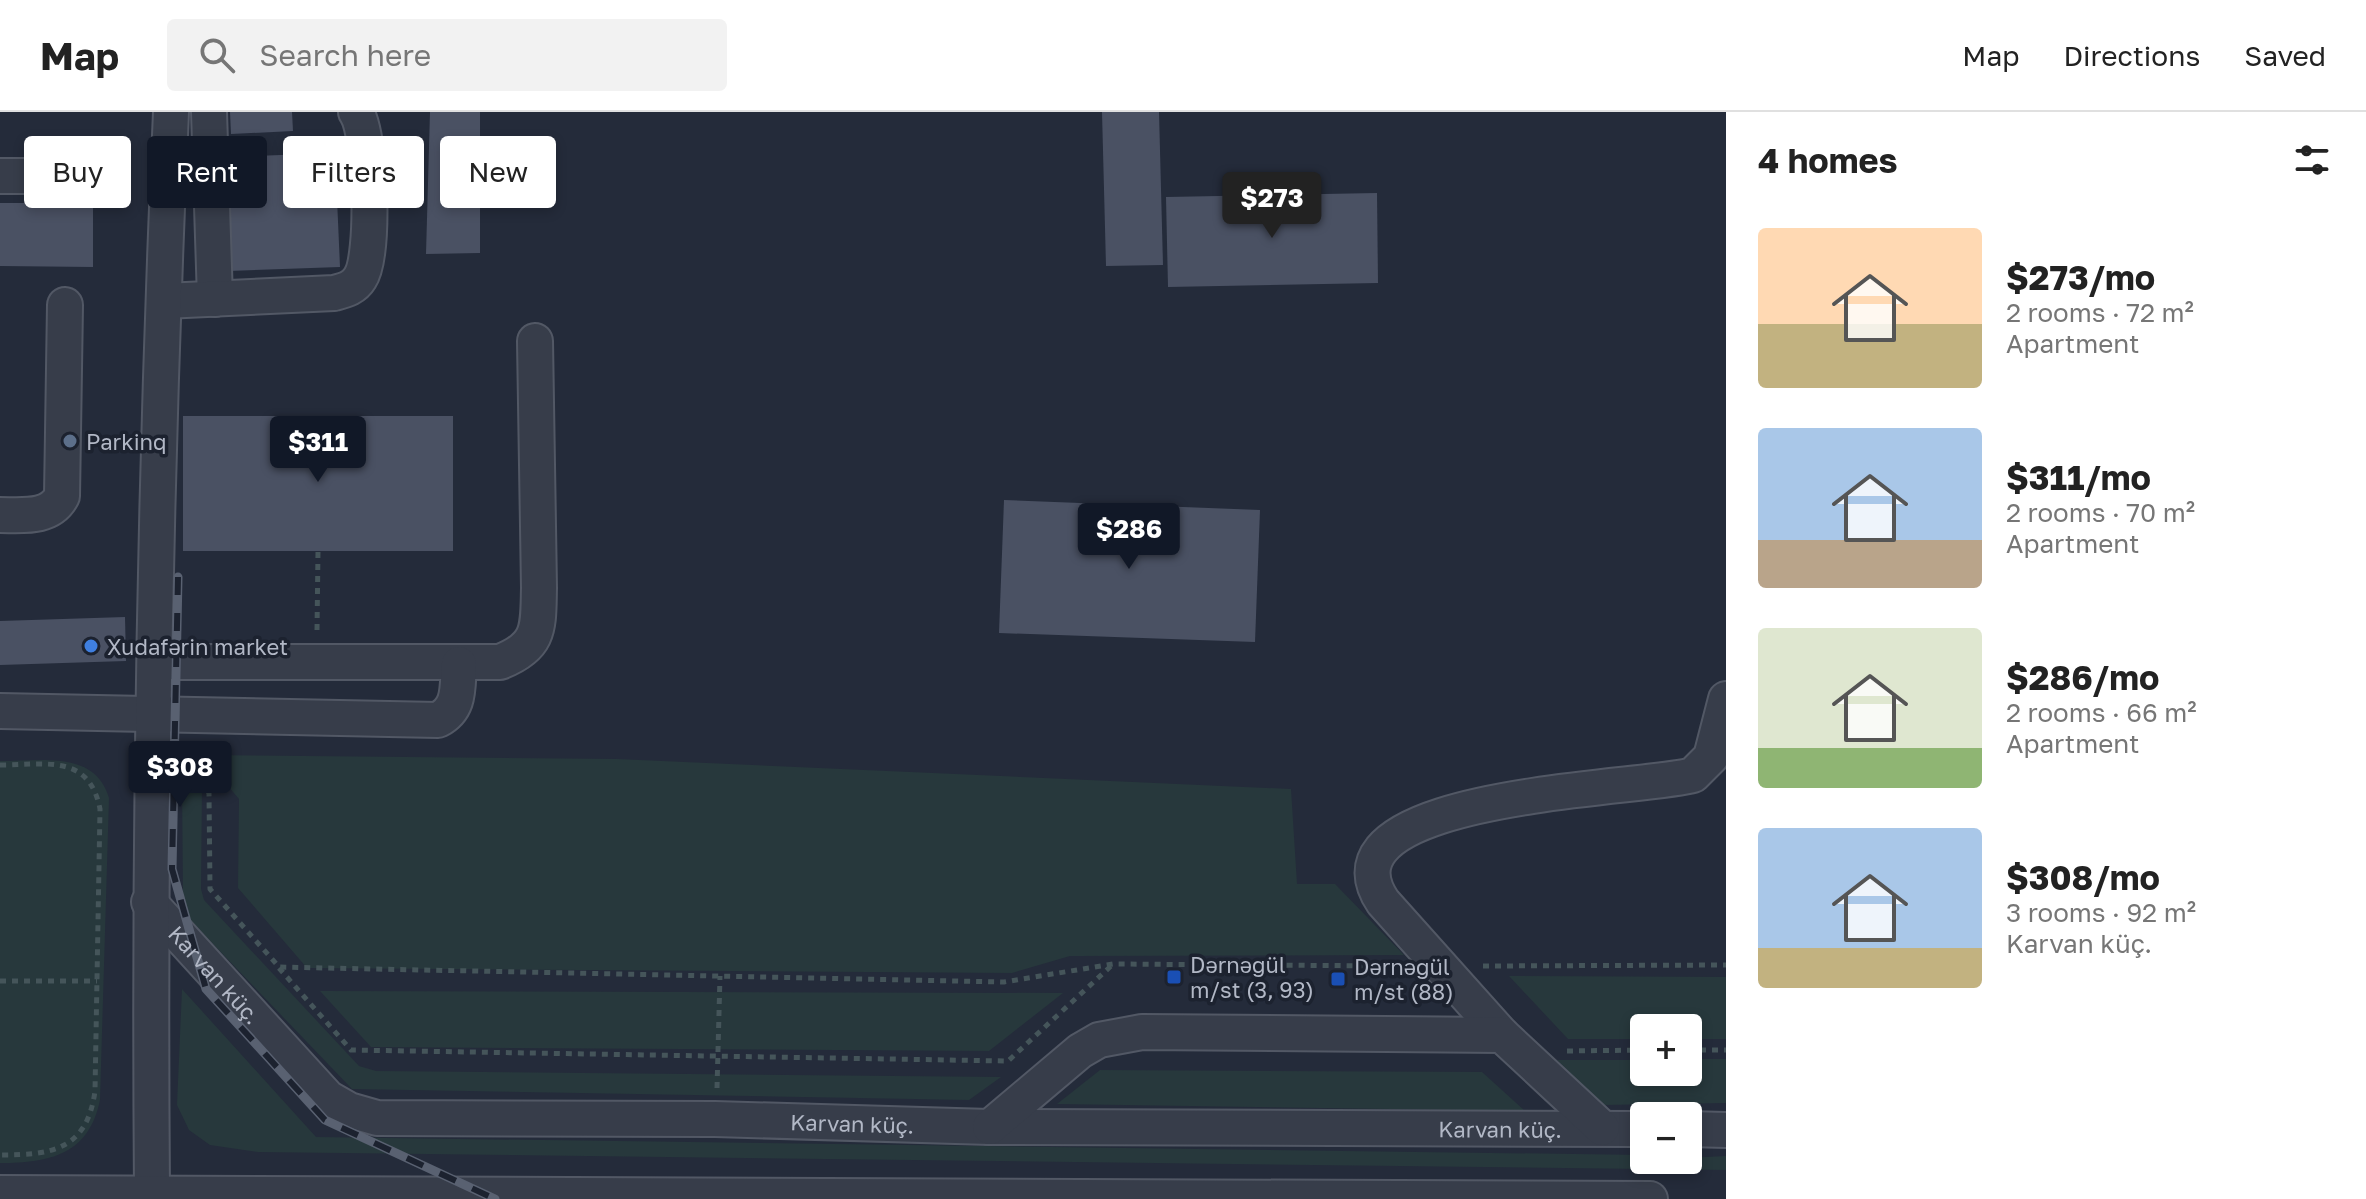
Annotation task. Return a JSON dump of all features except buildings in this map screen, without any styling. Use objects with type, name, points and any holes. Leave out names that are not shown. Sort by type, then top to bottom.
[{"type":"street","points":[[152,1192],[149,902],[171,112]]},
{"type":"street","points":[[209,112],[215,299]]},
{"type":"street","points":[[164,301],[334,293],[349,289],[360,280],[366,265],[368,242],[366,134],[356,112]]},
{"type":"street","points":[[0,176],[24,176]]},
{"type":"street","points":[[0,515],[46,512],[56,507],[62,496],[65,305]]},
{"type":"street","points":[[157,662],[500,662],[515,657],[532,643],[538,627],[535,341]]},
{"type":"street","points":[[0,711],[438,720],[448,715],[456,704],[459,664]]},
{"type":"street","points":[[1602,1128],[1502,1035],[1375,889],[1371,872],[1374,857],[1384,843],[1402,831],[1475,804],[1693,775],[1711,757],[1726,699]]},
{"type":"street","name":"Karvan küç.","points":[[149,902],[328,1098],[349,1110],[377,1118],[715,1119],[990,1127],[1630,1129]]},
{"type":"street","points":[[990,1127],[1080,1051],[1120,1034],[1502,1035]]},
{"type":"street","points":[[1702,1129],[1726,1130]]},
{"type":"street","points":[[0,1193],[1650,1199]]},
{"type":"path","points":[[317,663],[318,551]]},
{"type":"path","points":[[183,757],[209,793],[210,889],[351,1050],[1008,1061],[1113,964]]},
{"type":"path","points":[[0,765],[75,768],[88,777],[97,794],[100,809],[92,1116],[81,1133],[63,1146],[42,1155],[0,1155]]},
{"type":"path","points":[[279,967],[1004,982],[1113,964],[1726,965]]},
{"type":"path","points":[[1485,966],[1495,978]]},
{"type":"path","points":[[717,1089],[720,976]]},
{"type":"path","points":[[0,981],[97,981]]},
{"type":"path","points":[[1557,1051],[1630,1050]]},
{"type":"path","points":[[1702,1050],[1726,1050]]},
{"type":"shaded area","points":[[202,755],[617,759],[1291,789],[1297,884],[1335,884],[1404,955],[1070,956],[1012,973],[307,968],[238,888],[239,799]]},
{"type":"shaded area","points":[[49,760],[79,765],[92,772],[102,783],[109,798],[100,1100],[95,1118],[77,1144],[51,1157],[18,1163],[0,1163],[0,761]]},
{"type":"shaded area","points":[[182,786],[202,787],[201,889],[204,900],[359,1066],[376,1071],[1001,1077],[969,1100],[352,1089],[191,921],[183,894]]},
{"type":"shaded area","points":[[1509,976],[1726,977],[1726,1039],[1702,1039],[1702,1014],[1630,1014],[1630,1039],[1568,1039]]},
{"type":"shaded area","points":[[182,989],[316,1137],[1630,1155],[1630,1169],[258,1152],[210,1145],[189,1130],[177,1105]]},
{"type":"shaded area","points":[[320,991],[1063,993],[989,1051],[371,1047]]},
{"type":"shaded area","points":[[1702,1059],[1726,1059],[1726,1103],[1630,1102],[1630,1105],[1603,1105],[1557,1060],[1630,1060],[1630,1086],[1702,1086]]},
{"type":"shaded area","points":[[1100,1070],[1482,1072],[1525,1111],[1057,1104]]},
{"type":"shaded area","points":[[1726,1156],[1726,1170],[1702,1170],[1702,1157]]},
{"type":"railway","points":[[178,577],[172,869],[206,989],[325,1120],[495,1199]]},
{"type":"place","name":"Parkinq","points":[[70,441]]},
{"type":"place","name":"Xudafərin market","points":[[91,646]]},
{"type":"place","name":"Dərnəgül m/st (3, 93)","points":[[1174,977]]},
{"type":"place","name":"Dərnəgül m/st (88)","points":[[1338,979]]}]
